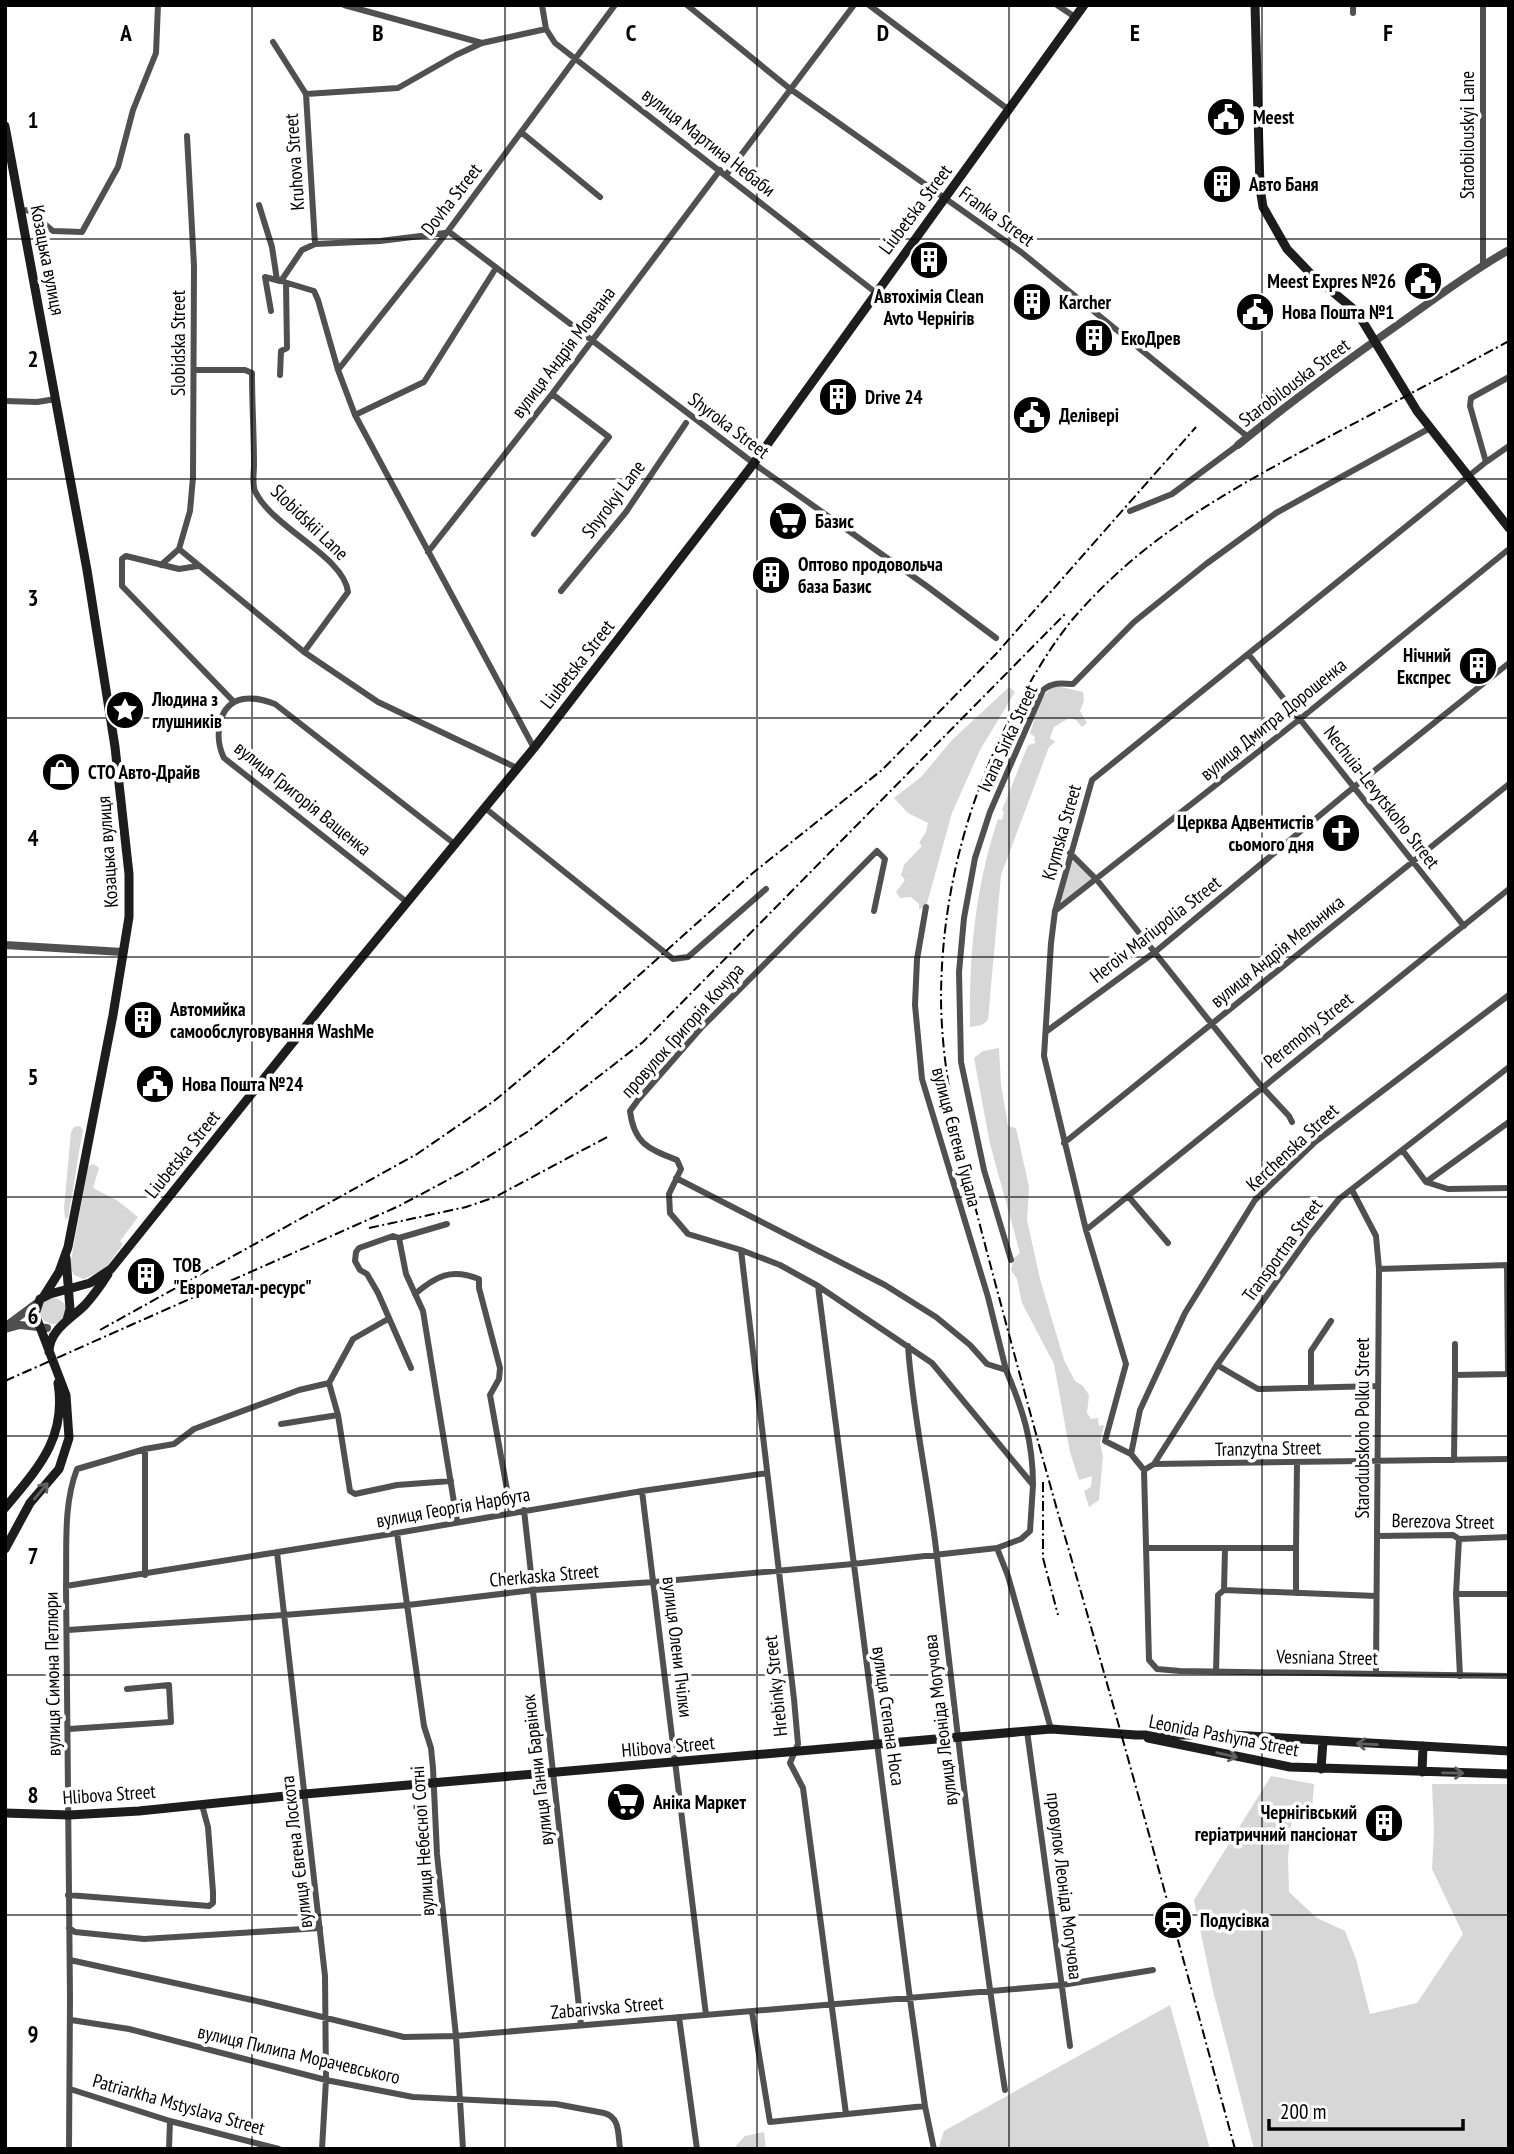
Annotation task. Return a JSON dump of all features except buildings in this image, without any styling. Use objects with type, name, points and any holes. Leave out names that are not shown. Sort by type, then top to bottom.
[{"type":"main road","name":"Liubetska Street","points":[[44,1297],[90,1283],[111,1269],[339,985],[456,845],[754,463],[1084,5]]},
{"type":"main road","points":[[1255,5],[1257,126],[1263,207],[1293,256],[1357,312],[1376,340],[1403,390],[1509,528]]},
{"type":"main road","name":"Козацька вулиця","points":[[5,126],[89,583],[122,801],[129,896],[113,1015],[66,1253],[59,1272],[44,1297]]},
{"type":"main road","points":[[63,1325],[70,1309],[66,1253]]},
{"type":"main road","points":[[66,1267],[73,1279],[80,1283],[90,1283]]},
{"type":"main road","points":[[49,1352],[51,1340],[85,1304],[111,1269]]},
{"type":"main road","points":[[5,1549],[18,1521],[59,1469],[69,1438],[69,1407],[61,1378],[44,1342],[35,1309],[44,1297],[61,1295],[70,1309]]},
{"type":"main road","points":[[41,1324],[63,1325]]},
{"type":"main road","points":[[5,1508],[44,1460],[55,1438],[60,1399],[56,1367]]},
{"type":"main road","name":"Hlibova Street","points":[[5,1816],[69,1815],[202,1805],[434,1782],[1051,1729],[1136,1735]]},
{"type":"main road","name":"Leonida Pashyna Street","points":[[1136,1735],[1232,1735],[1509,1751]]},
{"type":"main road","name":"Leonida Pashyna Street","points":[[1136,1735],[1290,1768],[1509,1774]]},
{"type":"main road","points":[[1321,1769],[1323,1741]]},
{"type":"main road","points":[[1422,1772],[1423,1746]]},
{"type":"street","points":[[21,211],[28,210],[53,231],[82,232],[118,167],[133,110],[156,53],[158,5]]},
{"type":"street","name":"Kruhova Street","points":[[344,5],[482,43]]},
{"type":"street","points":[[542,5],[546,29]]},
{"type":"street","name":"Dovha Street","points":[[338,370],[446,232],[615,5]]},
{"type":"street","name":"Franka Street","points":[[687,5],[789,88],[1021,252],[1248,437]]},
{"type":"street","name":"вулиця Андрія Мовчана","points":[[428,552],[854,5]]},
{"type":"street","points":[[869,5],[1009,110]]},
{"type":"street","points":[[1057,5],[1075,17]]},
{"type":"street","name":"Starobilouskyi Lane","points":[[1483,5],[1483,264]]},
{"type":"street","name":"Kruhova Street","points":[[315,244],[306,94],[398,88],[482,43],[546,29]]},
{"type":"street","name":"вулиця Мартина Небаби","points":[[546,29],[555,43],[875,292]]},
{"type":"street","points":[[274,42],[306,94]]},
{"type":"street","points":[[521,132],[600,197]]},
{"type":"street","name":"Slobidska Street","points":[[179,549],[190,511],[193,477],[194,247],[187,136]]},
{"type":"street","points":[[259,205],[281,281],[287,348],[281,351],[280,375]]},
{"type":"street","points":[[281,281],[302,250],[315,244],[380,241],[446,232]]},
{"type":"street","name":"Shyroka Street","points":[[446,232],[754,463],[996,638]]},
{"type":"street","name":"Starobilouska Street","points":[[1130,511],[1172,494],[1376,340],[1483,264],[1509,250]]},
{"type":"street","points":[[355,415],[424,382],[496,268]]},
{"type":"street","points":[[271,311],[265,277],[314,291],[355,415],[534,748]]},
{"type":"street","name":"Slobidskii Lane","points":[[194,370],[245,370],[251,373],[254,489],[268,509],[328,561],[347,584],[348,592],[304,652]]},
{"type":"street","points":[[1486,462],[1470,406],[1471,398],[1509,377]]},
{"type":"street","points":[[534,534],[609,437],[552,394]]},
{"type":"street","points":[[5,401],[56,400]]},
{"type":"street","name":"Shyrokyi Lane","points":[[561,591],[626,512],[686,423]]},
{"type":"street","name":"Ivana Sirka Street","points":[[1011,1260],[984,1170],[961,1062],[959,972],[964,918],[975,858],[990,813],[1043,690],[1058,682],[1073,684],[1134,622],[1206,564],[1276,513],[1430,428]]},
{"type":"street","name":"Krymska Street","points":[[1131,1454],[1105,1441],[1126,1364],[1086,1230],[1044,1056],[1055,911],[1092,780],[1509,446]]},
{"type":"street","points":[[161,565],[179,549],[304,652],[378,702],[517,768]]},
{"type":"street","name":"вулиця Дмитра Дорошенка","points":[[1055,911],[1300,719],[1509,549]]},
{"type":"street","points":[[198,566],[179,569],[126,556],[122,559],[122,586],[233,702],[252,698],[275,704],[456,845]]},
{"type":"street","name":"Nechuia-Levytskoho Street","points":[[1249,655],[1464,926]]},
{"type":"street","name":"Heroiv Mariupolia Street","points":[[1047,1031],[1155,952],[1509,663]]},
{"type":"street","name":"вулиця Григорія Ващенка","points":[[233,702],[223,714],[219,725],[218,742],[224,758],[408,903]]},
{"type":"street","name":"вулиця Андрія Мельника","points":[[1064,1143],[1509,784]]},
{"type":"street","points":[[485,808],[673,959],[688,957],[766,889]]},
{"type":"street","name":"провулок Григорія Кочура","points":[[676,1178],[681,1169],[677,1160],[640,1142],[631,1121],[630,1111],[638,1100],[701,1028],[877,851],[885,859],[874,911]]},
{"type":"street","points":[[1070,853],[1097,880],[1292,1122]]},
{"type":"street","name":"Peremohy Street","points":[[1086,1230],[1509,889]]},
{"type":"street","name":"вулиця Євгена Гуцала","points":[[926,907],[917,959],[915,1005],[922,1080],[988,1297],[1006,1370]]},
{"type":"street","points":[[5,945],[123,952]]},
{"type":"street","name":"Kerchenska Street","points":[[1131,1454],[1140,1410],[1185,1312],[1255,1200],[1315,1142],[1509,995]]},
{"type":"street","name":"Transportna Street","points":[[1154,1464],[1217,1365],[1339,1199],[1509,1067]]},
{"type":"street","points":[[1426,1182],[1509,1122]]},
{"type":"street","points":[[1403,1151],[1426,1182],[1448,1189],[1509,1188]]},
{"type":"street","points":[[676,1178],[885,1284],[936,1317],[970,1345],[987,1364],[1006,1370],[1024,1415],[1033,1457],[1033,1485],[933,1363],[818,1286],[780,1265],[688,1234],[670,1213],[669,1194],[676,1178]]},
{"type":"street","name":"Starodubskoho Polku Street","points":[[1352,1190],[1376,1236],[1379,1269],[1376,1673]]},
{"type":"street","points":[[1128,1196],[1168,1243]]},
{"type":"street","points":[[411,1368],[378,1293],[367,1274],[360,1270],[355,1261],[356,1252],[359,1248],[393,1236],[399,1238],[447,1224]]},
{"type":"street","points":[[399,1238],[406,1274],[423,1311],[457,1521]]},
{"type":"street","name":"Hrebinky Street","points":[[741,1250],[794,1699],[798,1744],[790,1763],[803,1788],[846,2114]]},
{"type":"street","points":[[1379,1269],[1508,1265],[1508,1374],[1455,1376]]},
{"type":"street","points":[[415,1294],[439,1276],[470,1275],[480,1279],[479,1289],[499,1368],[499,1380],[490,1395],[512,1512]]},
{"type":"street","name":"вулиця Степана Носа","points":[[818,1286],[910,1999],[934,2149]]},
{"type":"street","points":[[5,1328],[44,1297]]},
{"type":"street","points":[[388,1319],[353,1339],[329,1383],[338,1415],[350,1491],[355,1494],[397,1485],[451,1481]]},
{"type":"street","points":[[1311,1387],[1311,1351],[1331,1321]]},
{"type":"street","points":[[5,1328],[41,1324]]},
{"type":"street","points":[[26,1325],[44,1342]]},
{"type":"street","points":[[1454,1460],[1455,1344]]},
{"type":"street","name":"вулиця Леоніда Могучова","points":[[908,1346],[911,1392],[937,1554],[957,1738],[1004,2090]]},
{"type":"street","points":[[1217,1365],[1258,1389],[1378,1386]]},
{"type":"street","name":"вулиця Симона Петлюри","points":[[69,2149],[71,2020],[66,1586],[70,1487],[77,1469],[145,1449],[174,1444],[194,1429],[299,1390],[329,1383]]},
{"type":"street","points":[[281,1424],[338,1415]]},
{"type":"street","points":[[145,1449],[145,1575]]},
{"type":"street","points":[[1131,1454],[1144,1470],[1147,1548],[1296,1548],[1296,1552]]},
{"type":"street","name":"Tranzytna Street","points":[[1154,1464],[1509,1459]]},
{"type":"street","points":[[1296,1593],[1297,1463]]},
{"type":"street","points":[[1144,1470],[1154,1464]]},
{"type":"street","name":"вулиця Георгія Нарбута","points":[[66,1586],[524,1510],[767,1473]]},
{"type":"street","name":"Cherkaska Street","points":[[68,1630],[408,1605],[534,1590],[654,1583],[997,1548],[1021,1539],[1030,1531],[1033,1485]]},
{"type":"street","name":"вулиця Олени Пчілки","points":[[642,1491],[706,2015]]},
{"type":"street","name":"вулиця Ганни Барвінок","points":[[524,1510],[581,2025]]},
{"type":"street","name":"вулиця Небесної Сотні","points":[[397,1533],[424,1726],[431,1748],[437,1854],[456,2036],[463,2149]]},
{"type":"street","name":"Berezova Street","points":[[1377,1536],[1453,1535],[1459,1539],[1509,1538]]},
{"type":"street","points":[[1459,1539],[1456,1594],[1460,1676]]},
{"type":"street","points":[[997,1548],[1008,1576],[1051,1729]]},
{"type":"street","name":"Vesniana Street","points":[[1147,1548],[1149,1660],[1157,1669],[1509,1676]]},
{"type":"street","points":[[1224,1590],[1225,1549]]},
{"type":"street","name":"вулиця Євгена Лоскота","points":[[277,1552],[326,1976],[326,2080],[322,2149]]},
{"type":"street","points":[[1216,1672],[1218,1595],[1224,1590],[1376,1596]]},
{"type":"street","points":[[1456,1594],[1509,1594]]},
{"type":"street","points":[[69,1729],[171,1722],[169,1685],[127,1689]]},
{"type":"street","name":"провулок Леоніда Могучова","points":[[1027,1731],[1070,2046]]},
{"type":"street","points":[[68,1895],[209,1906],[213,1903],[209,1840],[202,1805]]},
{"type":"street","points":[[69,1928],[75,1932],[144,1939],[320,1928]]},
{"type":"street","name":"Zabarivska Street","points":[[70,1960],[404,2037],[456,2036],[910,1999],[1062,1985],[1153,1970]]},
{"type":"street","points":[[752,2012],[770,2122],[925,2106]]},
{"type":"street","points":[[679,2017],[697,2149]]},
{"type":"street","name":"вулиця Пилипа Морачевського","points":[[71,2020],[129,2029],[326,2080],[413,2097],[556,2104],[611,2115],[616,2121],[620,2149]]},
{"type":"street","name":"Patriarkha Mstyslava Street","points":[[70,2089],[170,2120],[279,2149]]},
{"type":"street","points":[[169,2149],[170,2120]]},
{"type":"shaded area","points":[[1057,686],[1083,692],[1084,701],[1080,711],[1087,723],[1082,727],[1076,720],[1069,718],[1054,727],[1050,738],[1055,742],[1049,747],[1001,875],[988,1020],[982,1025],[970,1027],[975,922],[990,845],[998,819],[1002,820],[1002,810],[1028,745],[1036,743],[1035,737],[1030,733],[1038,706],[1045,694]]},
{"type":"shaded area","points":[[1009,687],[1015,692],[980,750],[952,813],[926,907],[919,909],[919,904],[911,897],[900,898],[896,892],[905,880],[901,875],[904,865],[922,846],[919,843],[928,823],[908,813],[894,798],[921,777],[952,740]]},
{"type":"shaded area","points":[[1071,859],[1096,876],[1062,902],[1060,897]]},
{"type":"shaded area","points":[[999,1048],[1001,1084],[1008,1126],[1016,1128],[1029,1187],[1027,1220],[1040,1279],[1064,1360],[1075,1381],[1083,1386],[1089,1395],[1087,1413],[1091,1419],[1098,1418],[1099,1426],[1104,1425],[1100,1443],[1103,1456],[1099,1500],[1089,1507],[1084,1491],[1091,1487],[1092,1476],[1079,1480],[1070,1452],[1054,1364],[1022,1303],[1017,1279],[1011,1270],[1014,1258],[1020,1253],[990,1144],[974,1058],[983,1051]]},
{"type":"shaded area","points":[[80,1126],[83,1130],[68,1218],[65,1219],[71,1132],[74,1127]]},
{"type":"shaded area","points":[[94,1164],[99,1168],[93,1188],[118,1201],[138,1217],[120,1241],[123,1244],[105,1269],[84,1279],[74,1275],[70,1266],[88,1166]]},
{"type":"shaded area","points":[[53,1298],[62,1302],[66,1311],[62,1320],[53,1324],[44,1320],[40,1311],[44,1302]]},
{"type":"shaded area","points":[[1271,1776],[1314,1784],[1312,1809],[1292,1819],[1288,1856],[1289,1892],[1317,1918],[1345,1931],[1356,1959],[1370,2014],[1417,2003],[1463,1934],[1432,1869],[1432,1784],[1509,1784],[1509,2149],[1254,2149],[1213,1991],[1194,1900]]},
{"type":"shaded area","points":[[1170,2005],[1210,2149],[938,2149],[944,2131]]},
{"type":"shaded area","points":[[764,2132],[766,2149],[733,2149],[745,2136]]},
{"type":"railway","points":[[1235,2149],[1031,1417],[963,1160],[950,1094],[942,1028],[941,995],[947,915],[963,838],[989,763],[1006,726],[1053,646],[1099,590],[1157,540],[1219,498],[1509,341]]},
{"type":"railway","points":[[100,1330],[417,1154],[494,1101],[559,1047],[754,872],[882,770],[996,654],[1196,427]]},
{"type":"railway","points":[[5,1381],[399,1206],[470,1168],[527,1132],[643,1042],[1066,613]]},
{"type":"railway","points":[[369,1228],[466,1207],[495,1197],[609,1136]]},
{"type":"railway","points":[[1043,1482],[1043,1558],[1058,1615]]},
{"type":"place","name":"Meest","points":[[1226,117]]},
{"type":"place","name":"Авто Баня","points":[[1222,184]]},
{"type":"place","name":"Автохімія Clean Avto Чернігів","points":[[929,260]]},
{"type":"place","name":"Meest Expres №26","points":[[1423,281]]},
{"type":"place","name":"Kаrcher","points":[[1032,302]]},
{"type":"place","name":"Нова Пошта №1","points":[[1255,312]]},
{"type":"place","name":"ЕкоДрев","points":[[1094,338]]},
{"type":"place","name":"Drive 24","points":[[838,397]]},
{"type":"place","name":"Делівері","points":[[1032,415]]},
{"type":"place","name":"Базис","points":[[788,521]]},
{"type":"place","name":"Оптово продовольча база Базис","points":[[771,575]]},
{"type":"place","name":"Нічний Експрес","points":[[1478,666]]},
{"type":"place","name":"Людина з глушників","points":[[125,710]]},
{"type":"place","name":"СТО Авто-Драйв","points":[[61,772]]},
{"type":"place","name":"Церква Адвентистів сьомого дня","points":[[1341,833]]},
{"type":"place","name":"Автомийка самообслуговування WashMe","points":[[143,1020]]},
{"type":"place","name":"Нова Пошта №24","points":[[155,1084]]},
{"type":"place","name":"ТОВ \"Еврометал-ресурс\"","points":[[146,1276]]},
{"type":"place","name":"Аніка Маркет","points":[[626,1802]]},
{"type":"place","name":"Чернігівський геріатричний пансіонат","points":[[1384,1823]]},
{"type":"place","name":"Подусівка","points":[[1173,1920]]}]
